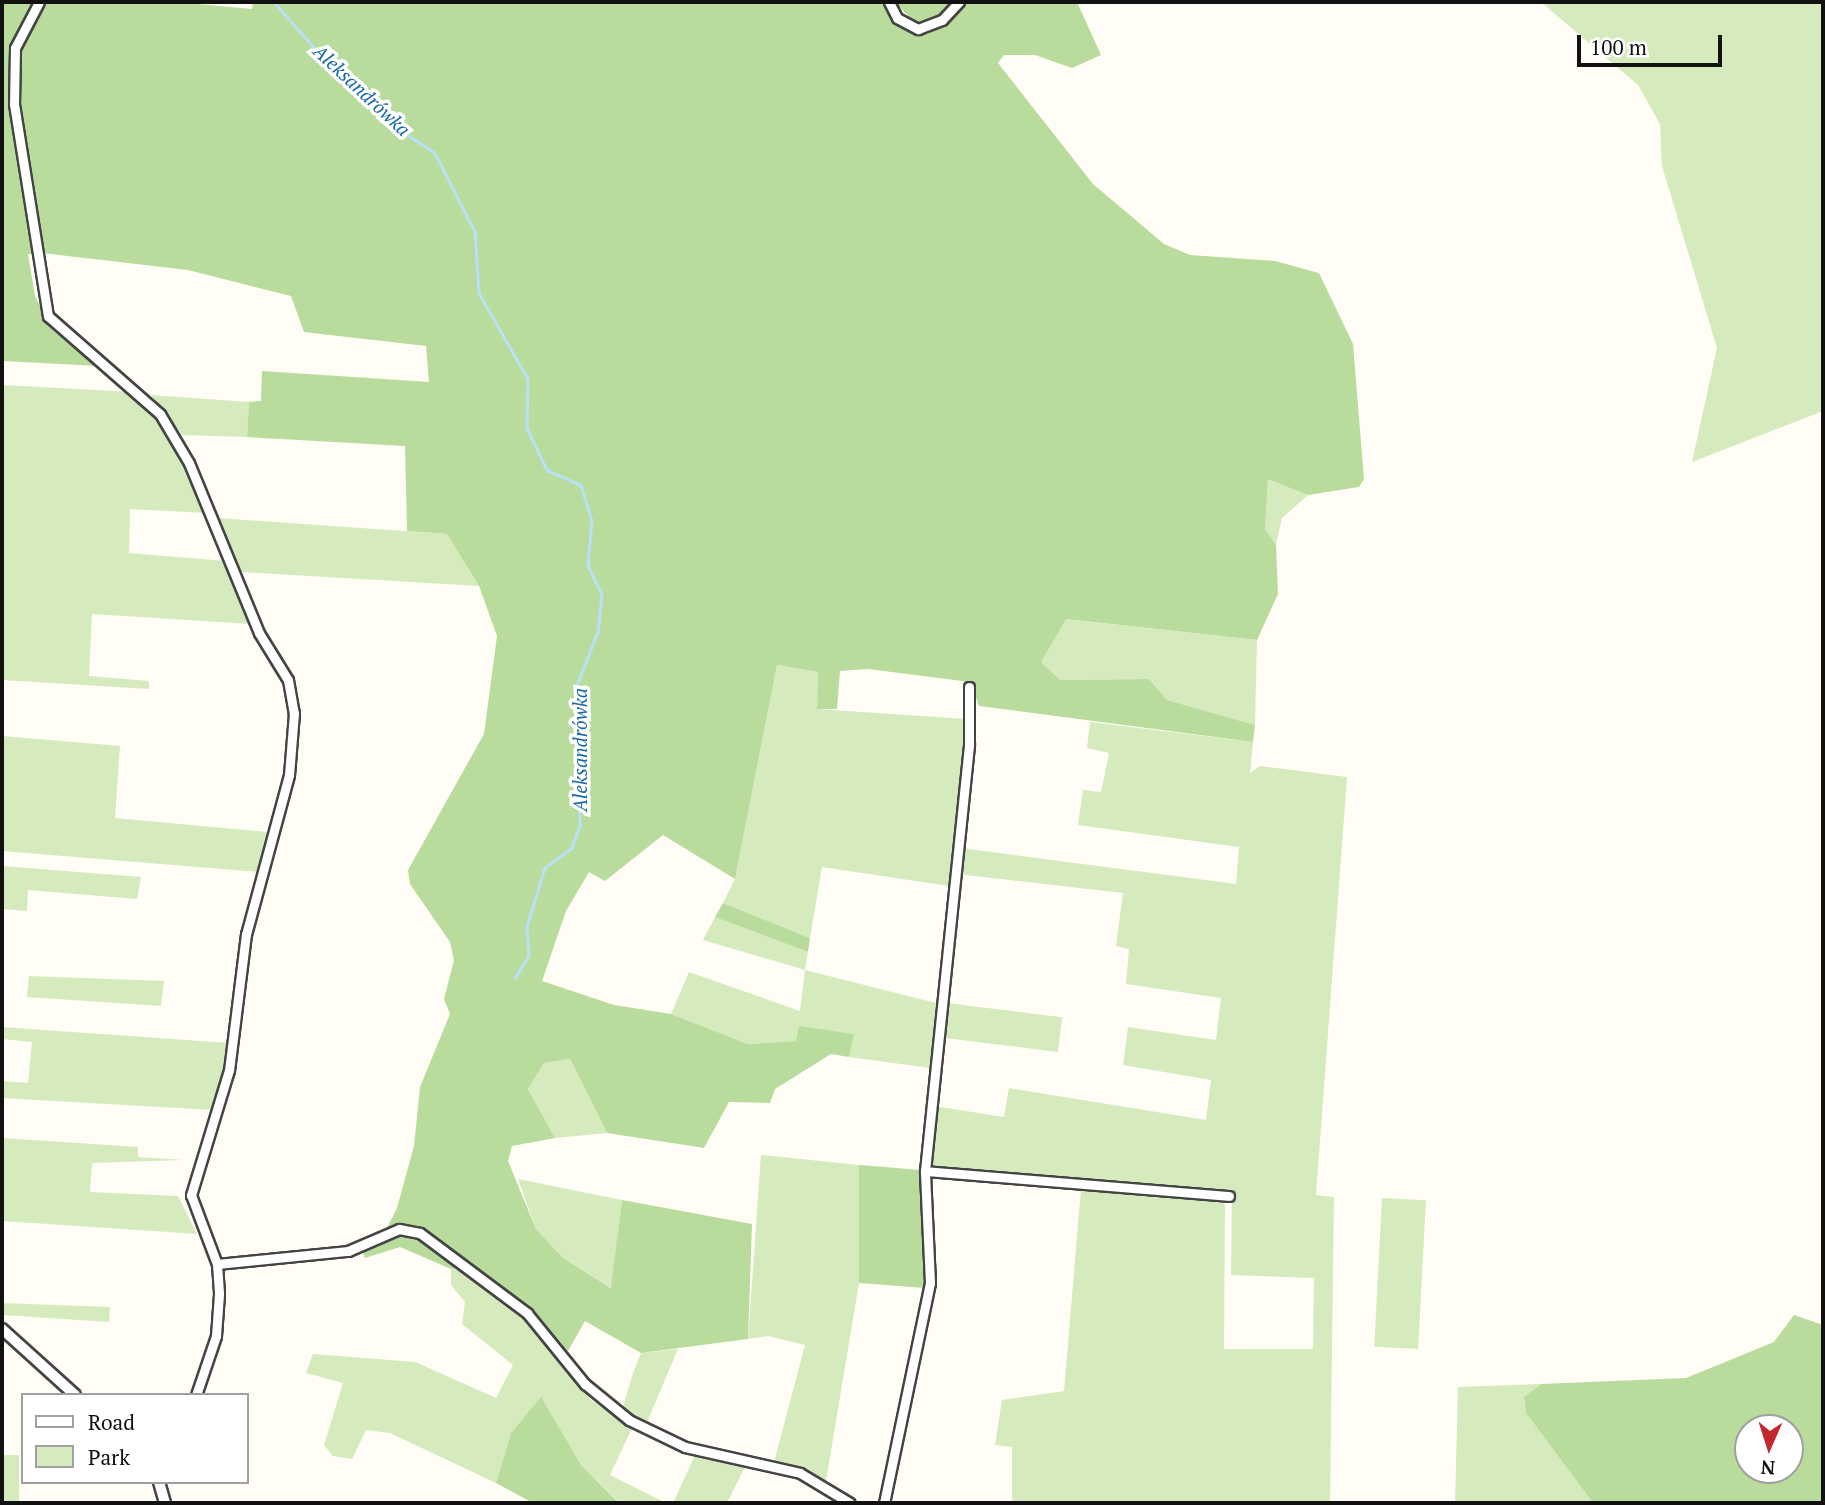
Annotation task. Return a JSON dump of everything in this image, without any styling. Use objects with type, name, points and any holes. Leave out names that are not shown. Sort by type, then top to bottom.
[{"type":"street","points":[[39,2],[15,48],[14,104],[48,316],[160,414],[190,463],[259,633],[288,680],[293,713],[289,775],[246,934],[229,1070],[191,1195],[217,1264],[216,1336],[197,1393]]},
{"type":"street","points":[[889,2],[897,18],[918,29],[942,20],[959,2]]},
{"type":"street","points":[[884,1503],[930,1283],[925,1171],[969,743],[969,687]]},
{"type":"street","points":[[925,1171],[1229,1196]]},
{"type":"street","points":[[217,1264],[259,1255],[348,1251],[399,1229],[420,1233],[527,1313],[585,1384],[629,1420],[685,1447],[800,1473],[850,1503]]},
{"type":"street","points":[[2,1329],[73,1393]]},
{"type":"street","points":[[164,1484],[165,1503]]},
{"type":"green space","points":[[2,2],[176,2],[252,9],[253,2],[885,2],[894,21],[928,34],[965,2],[1077,2],[1101,55],[1072,68],[1035,55],[1004,55],[998,63],[1093,184],[1164,244],[1190,255],[1275,261],[1319,273],[1353,344],[1364,479],[1359,487],[1308,495],[1268,479],[1265,529],[1276,545],[1278,594],[1257,640],[1066,619],[1041,662],[1060,680],[1149,679],[1167,700],[1255,725],[1253,742],[979,706],[970,682],[868,669],[840,671],[837,709],[817,709],[818,672],[777,665],[735,879],[663,835],[605,881],[589,872],[566,911],[542,981],[614,1005],[671,1014],[748,1044],[796,1041],[799,1026],[854,1034],[849,1057],[831,1054],[775,1089],[770,1103],[729,1102],[704,1148],[607,1133],[570,1059],[544,1063],[528,1089],[555,1138],[512,1146],[508,1161],[536,1229],[563,1258],[611,1288],[622,1200],[752,1224],[748,1339],[641,1353],[585,1321],[568,1351],[533,1311],[462,1265],[451,1269],[400,1247],[365,1258],[360,1244],[387,1228],[397,1208],[414,1146],[420,1087],[450,1014],[444,999],[454,960],[450,942],[410,884],[408,870],[484,734],[497,636],[479,586],[447,534],[407,531],[405,446],[247,437],[249,402],[261,401],[262,371],[429,382],[426,346],[304,332],[291,296],[188,270],[42,253],[28,254],[35,296],[52,330],[100,366],[2,361]]},
{"type":"green space","points":[[895,2],[952,2],[940,16],[917,25]]},
{"type":"green space","points":[[1541,2],[1823,2],[1823,411],[1692,462],[1717,348],[1662,166],[1660,124],[1638,85]]},
{"type":"green space","points":[[2,385],[133,392],[159,419],[206,513],[130,509],[129,553],[226,561],[250,624],[92,614],[89,676],[149,681],[149,689],[2,680]]},
{"type":"green space","points":[[151,395],[249,402],[247,437],[182,435]]},
{"type":"green space","points":[[1268,478],[1308,495],[1282,518],[1276,545],[1265,529]]},
{"type":"green space","points":[[218,518],[447,534],[479,586],[240,572]]},
{"type":"green space","points":[[1065,619],[1257,640],[1255,725],[1167,700],[1149,679],[1060,680],[1041,662]]},
{"type":"green space","points":[[777,665],[818,672],[817,709],[966,719],[949,886],[822,867],[810,938],[723,903],[735,879]]},
{"type":"green space","points":[[1090,722],[1253,742],[1250,773],[1260,766],[1347,777],[1316,1195],[1334,1197],[1330,1503],[1012,1503],[1012,1447],[995,1445],[1002,1400],[1064,1391],[1081,1189],[1220,1199],[1225,1205],[1224,1349],[1313,1349],[1314,1278],[1231,1275],[1232,1191],[930,1166],[934,1106],[1004,1117],[1009,1088],[1206,1120],[1211,1080],[1123,1065],[1128,1027],[1216,1040],[1221,998],[1126,984],[1129,949],[1116,946],[1123,893],[957,874],[961,848],[1236,884],[1239,847],[1078,825],[1083,790],[1101,792],[1109,753],[1087,748]]},
{"type":"green space","points":[[2,736],[120,746],[115,818],[268,832],[258,872],[2,851]]},
{"type":"green space","points":[[2,866],[141,877],[137,899],[28,890],[27,911],[2,909]]},
{"type":"green space","points":[[723,903],[810,938],[808,952],[715,917]]},
{"type":"green space","points":[[715,917],[808,952],[805,970],[703,940]]},
{"type":"green space","points":[[805,970],[936,1003],[930,1068],[849,1057],[853,1034],[799,1027],[797,1041],[748,1044],[671,1014],[689,972],[800,1011]]},
{"type":"green space","points":[[29,976],[164,981],[161,1006],[27,997]]},
{"type":"green space","points":[[947,1003],[1062,1017],[1058,1052],[943,1038]]},
{"type":"green space","points":[[2,1027],[229,1043],[213,1110],[2,1098],[2,1081],[28,1083],[32,1042],[2,1039]]},
{"type":"green space","points":[[570,1059],[607,1133],[555,1138],[528,1089],[544,1063]]},
{"type":"green space","points":[[2,1138],[138,1147],[138,1157],[184,1160],[92,1163],[90,1192],[178,1196],[197,1234],[2,1221]]},
{"type":"green space","points":[[761,1155],[859,1165],[859,1283],[826,1481],[774,1462],[805,1345],[768,1336],[748,1339]]},
{"type":"green space","points":[[859,1165],[921,1170],[925,1288],[859,1283]]},
{"type":"green space","points":[[518,1179],[622,1200],[612,1288],[563,1258],[536,1229]]},
{"type":"green space","points":[[1382,1198],[1426,1200],[1418,1349],[1374,1347]]},
{"type":"green space","points":[[462,1265],[533,1311],[568,1351],[583,1377],[577,1381],[591,1400],[633,1426],[610,1475],[666,1503],[620,1503],[581,1465],[541,1398],[511,1433],[496,1483],[390,1433],[366,1430],[352,1459],[333,1456],[324,1445],[343,1383],[306,1373],[313,1354],[415,1362],[496,1398],[513,1365],[462,1324],[465,1302],[451,1285],[451,1269]]},
{"type":"green space","points":[[2,1303],[110,1307],[109,1322],[2,1315]]},
{"type":"green space","points":[[1794,1315],[1823,1325],[1823,1503],[1593,1503],[1526,1413],[1524,1397],[1541,1384],[1686,1378],[1774,1342]]},
{"type":"green space","points":[[678,1349],[645,1427],[622,1410],[641,1353]]},
{"type":"green space","points":[[1541,1384],[1524,1397],[1526,1413],[1593,1503],[1455,1503],[1458,1387]]},
{"type":"green space","points":[[541,1397],[581,1465],[619,1503],[533,1503],[496,1483],[511,1433]]},
{"type":"green space","points":[[2,1455],[19,1455],[19,1503],[2,1503]]},
{"type":"green space","points":[[695,1455],[746,1465],[727,1503],[673,1503]]},
{"type":"waterway","name":"Aleksandrówka","points":[[274,2],[333,69],[393,125],[435,153],[475,232],[479,293],[528,379],[527,428],[547,470],[581,485],[592,520],[588,565],[602,595],[598,632],[576,688],[580,826],[571,849],[545,868],[527,927],[529,956],[515,978]]}]
